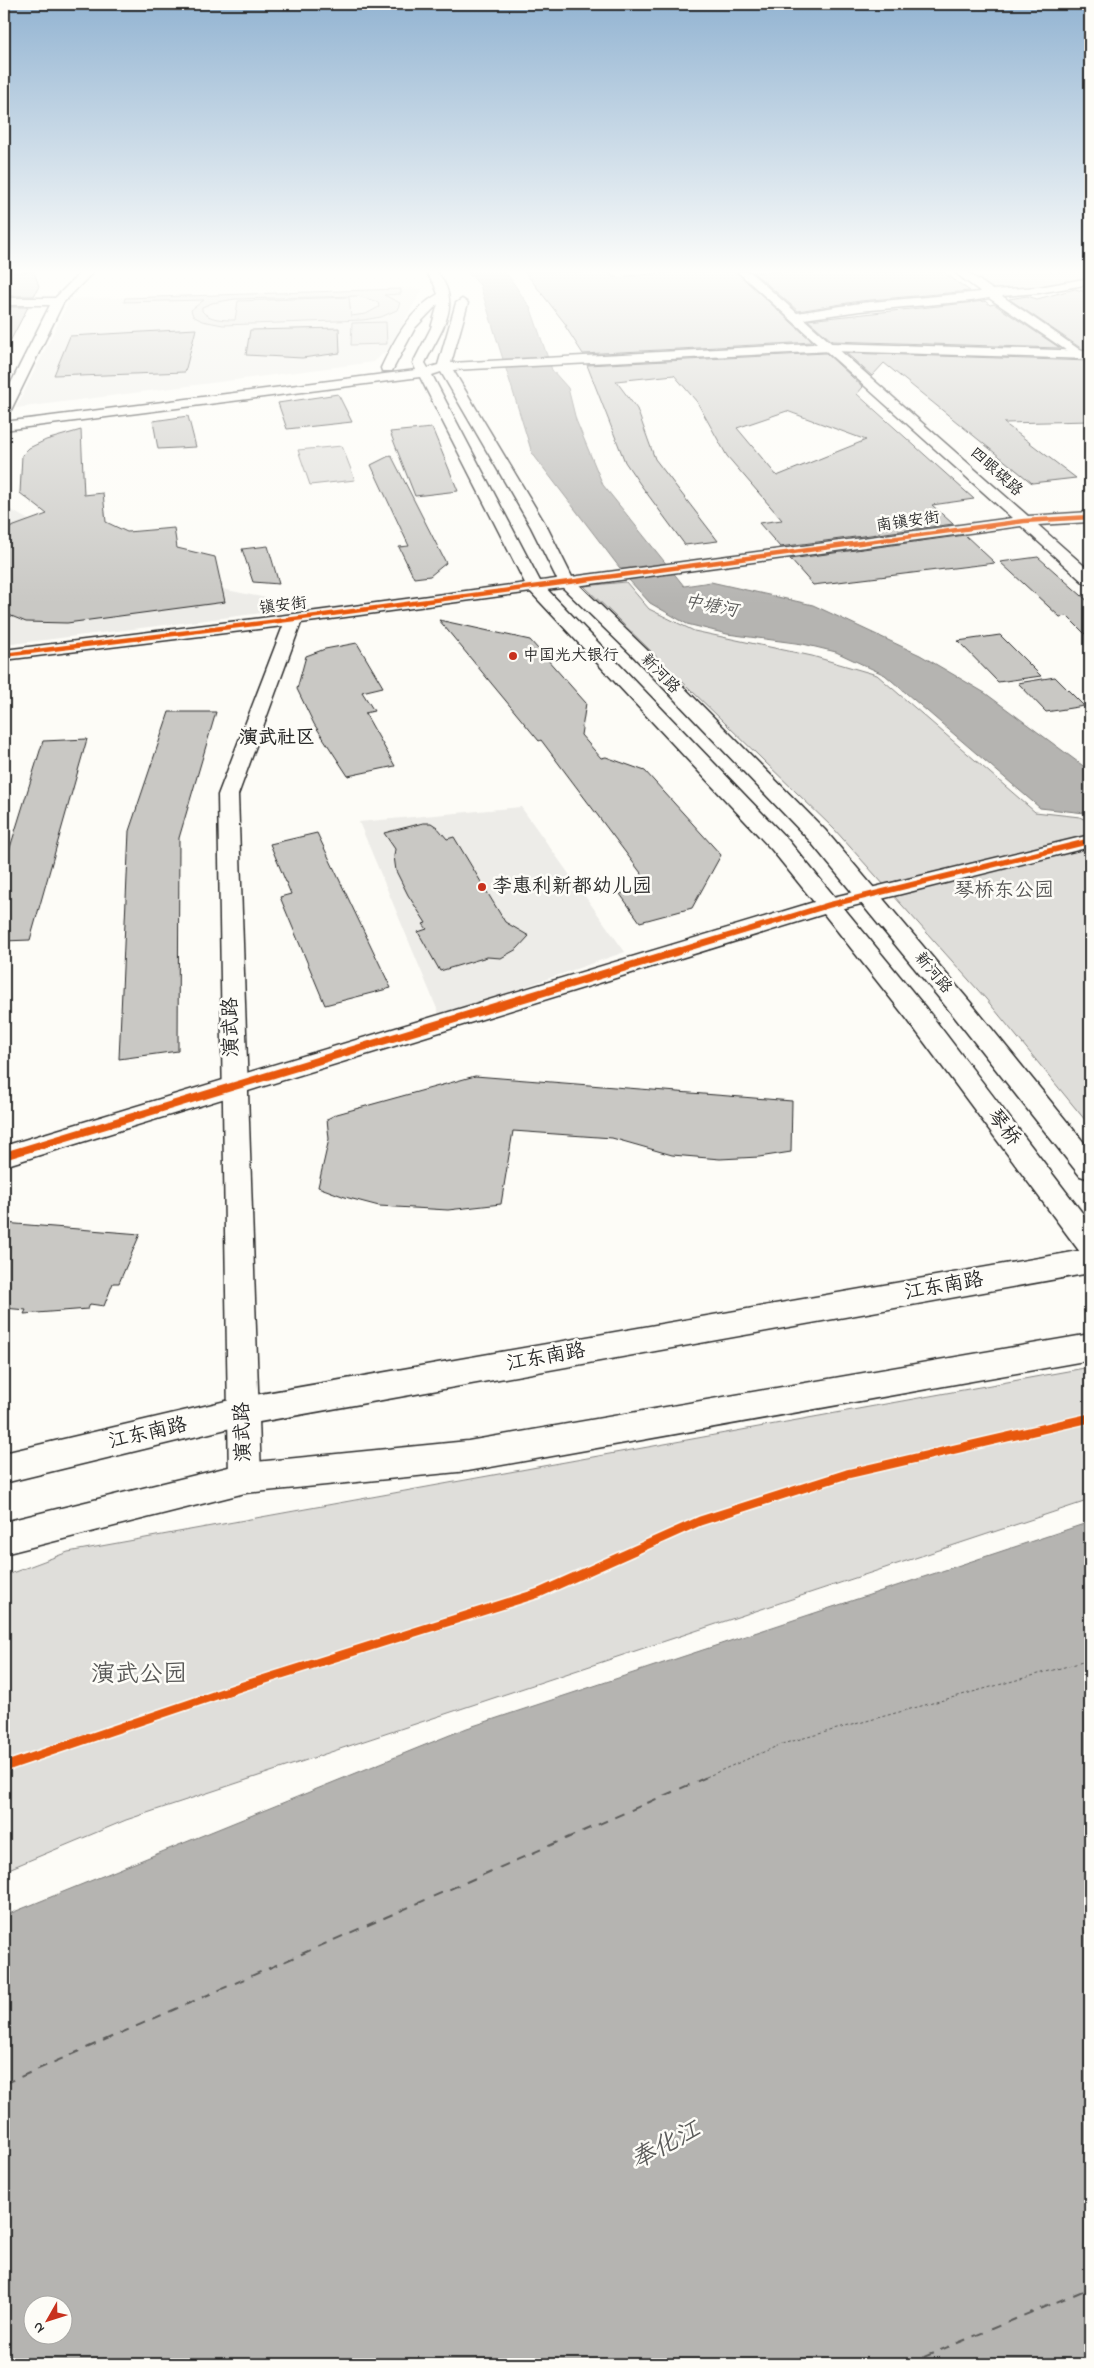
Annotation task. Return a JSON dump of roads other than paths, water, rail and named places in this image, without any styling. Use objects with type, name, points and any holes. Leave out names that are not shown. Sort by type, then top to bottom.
[{"type":"main road","points":[[4,410],[18,383]]},
{"type":"main road","points":[[4,416],[271,383]]},
{"type":"main road","points":[[4,426],[317,383]]},
{"type":"main road","name":"新河路","points":[[429,383],[534,585],[780,845],[916,1012]]},
{"type":"main road","name":"新河路","points":[[453,383],[539,527],[566,581],[640,652],[817,835],[962,1009],[1090,1169]]},
{"type":"main road","name":"四眼碶路","points":[[870,383],[1090,579]]},
{"type":"main road","name":"南镇安街","points":[[566,581],[1024,521],[1090,517]]},
{"type":"main road","name":"镇安街","points":[[4,655],[294,619],[566,581]]},
{"type":"main road","name":"演武路","points":[[245,1478],[228,795],[294,619]]},
{"type":"main road","points":[[4,1156],[830,905],[1090,841]]},
{"type":"main road","name":"琴桥","points":[[916,1012],[1090,1244]]},
{"type":"main road","name":"江东南路","points":[[4,1468],[243,1411],[1090,1262]]},
{"type":"main road","points":[[4,1538],[245,1478],[468,1456],[1090,1347]]},
{"type":"water","name":"中塘河","points":[[510,383],[563,383],[568,388],[576,420],[603,485],[684,586],[711,582],[813,605],[920,655],[985,693],[1090,771],[1090,817],[1085,813],[1040,808],[885,675],[836,652],[803,644],[727,634],[687,624],[650,603],[629,580],[532,453]]},
{"type":"water","name":"奉化江","points":[[1090,1522],[1090,2364],[4,2364],[4,1916],[467,1728]]},
{"type":"place","name":"中国光大银行","points":[[513,656]]},
{"type":"place","name":"李惠利新都幼儿园","points":[[482,887]]},
{"type":"district","name":"演武社区","points":[[277,738]]},
{"type":"park label","name":"琴桥东公园","points":[[1004,891]]},
{"type":"park label","name":"演武公园","points":[[139,1675]]}]
